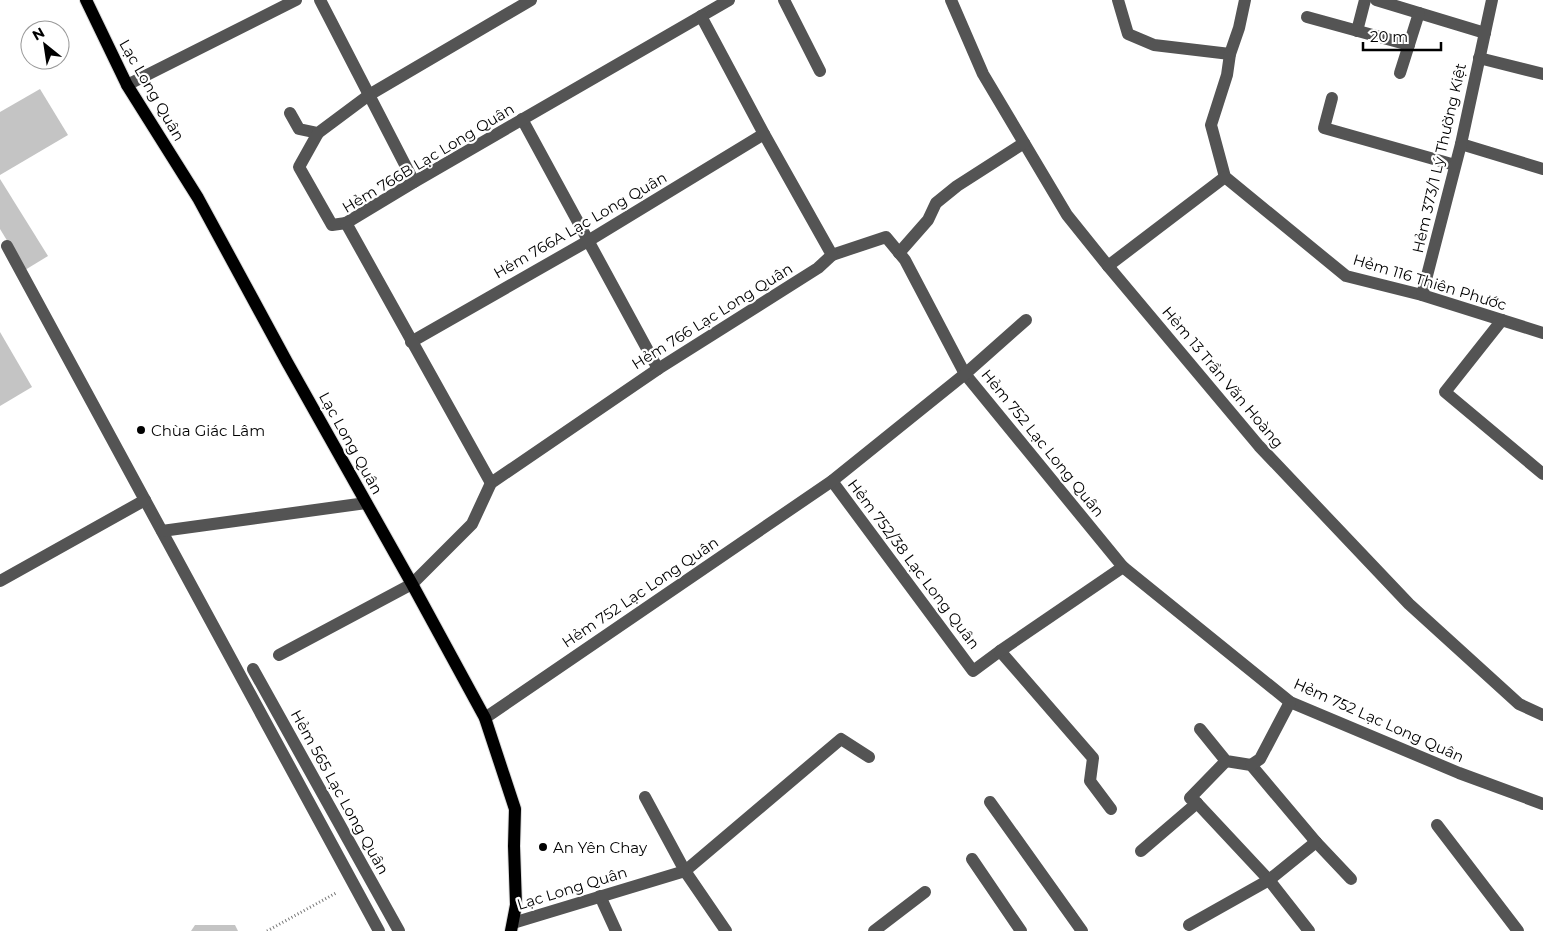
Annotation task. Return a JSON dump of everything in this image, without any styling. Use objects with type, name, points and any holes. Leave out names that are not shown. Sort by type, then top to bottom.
[{"type":"main road","name":"Lạc Long Quân","points":[[86,0],[128,85],[198,198],[484,718],[515,809],[516,905],[512,927]]},
{"type":"street","points":[[128,85],[296,0]]},
{"type":"street","points":[[320,0],[414,182]]},
{"type":"street","points":[[346,223],[332,224],[299,167],[318,133],[369,94],[531,0]]},
{"type":"street","name":"Hẻm 766B Lạc Long Quân","points":[[492,483],[411,342],[346,223],[729,0]]},
{"type":"street","points":[[784,0],[820,71]]},
{"type":"street","name":"Hẻm 13 Trần Văn Hoàng","points":[[951,0],[983,74],[1066,215],[1108,266],[1259,446],[1409,604],[1519,704],[1543,715]]},
{"type":"street","points":[[1118,0],[1128,34],[1154,45],[1230,54]]},
{"type":"street","points":[[1108,266],[1225,178],[1211,125],[1239,28],[1245,0]]},
{"type":"street","points":[[1356,31],[1365,0]]},
{"type":"street","points":[[1376,0],[1485,33]]},
{"type":"street","name":"Hẻm 373/1 Lý Thường Kiệt","points":[[1422,295],[1461,144],[1492,0]]},
{"type":"street","points":[[1400,73],[1419,14]]},
{"type":"street","points":[[700,16],[832,255],[886,236],[905,260],[965,374],[1026,320]]},
{"type":"street","points":[[1307,17],[1408,45]]},
{"type":"street","points":[[1479,58],[1543,74]]},
{"type":"street","points":[[1332,98],[1324,128],[1455,165]]},
{"type":"street","points":[[290,112],[299,129],[318,133]]},
{"type":"street","points":[[522,119],[658,369]]},
{"type":"street","name":"Hẻm 766A Lạc Long Quân","points":[[411,342],[588,241],[764,134]]},
{"type":"street","points":[[899,253],[928,220],[936,203],[957,186],[1024,143]]},
{"type":"street","points":[[1461,144],[1543,169]]},
{"type":"street","name":"Hẻm 116 Thiên Phước","points":[[1225,178],[1346,276],[1422,295],[1543,333]]},
{"type":"street","points":[[7,246],[379,931]]},
{"type":"street","name":"Hẻm 766 Lạc Long Quân","points":[[279,654],[412,584],[472,524],[492,483],[658,369],[818,268],[832,255]]},
{"type":"street","points":[[1502,320],[1445,392],[1542,471]]},
{"type":"street","name":"Hẻm 752 Lạc Long Quân","points":[[484,718],[832,481],[965,374],[1123,567],[1290,702],[1459,773],[1543,804]]},
{"type":"street","name":"Hẻm 752/38 Lạc Long Quân","points":[[832,481],[973,671],[1000,651],[1093,758],[1090,781],[1111,809]]},
{"type":"street","points":[[0,581],[145,500]]},
{"type":"street","points":[[162,531],[366,503]]},
{"type":"street","points":[[1000,651],[1123,567]]},
{"type":"street","name":"Hẻm 565 Lạc Long Quân","points":[[253,669],[399,931]]},
{"type":"street","points":[[1250,765],[1260,759],[1290,702]]},
{"type":"street","points":[[1200,729],[1226,761],[1250,765],[1316,842],[1351,879]]},
{"type":"street","points":[[685,871],[841,739],[869,757]]},
{"type":"street","points":[[1226,761],[1190,798],[1269,880],[1309,931]]},
{"type":"street","points":[[645,798],[685,871],[726,931]]},
{"type":"street","points":[[990,802],[1082,931]]},
{"type":"street","points":[[1142,851],[1197,804]]},
{"type":"street","points":[[1437,825],[1518,931]]},
{"type":"street","points":[[1189,925],[1269,880],[1316,842]]},
{"type":"street","points":[[972,859],[1021,931]]},
{"type":"street","name":"Lạc Long Quân","points":[[512,927],[600,896],[685,871]]},
{"type":"street","points":[[874,931],[925,892]]},
{"type":"street","points":[[600,896],[616,931]]},
{"type":"path","points":[[267,931],[353,884]]},
{"type":"building","points":[[40,89],[68,135],[0,175],[0,112]]},
{"type":"building","points":[[0,179],[48,256],[25,270],[0,229]]},
{"type":"building","points":[[0,332],[32,387],[0,406]]},
{"type":"building","points":[[195,925],[235,925],[238,931],[191,931]]},
{"type":"place","name":"Chùa Giác Lâm","points":[[141,430]]},
{"type":"place","name":"An Yên Chay","points":[[543,847]]}]
